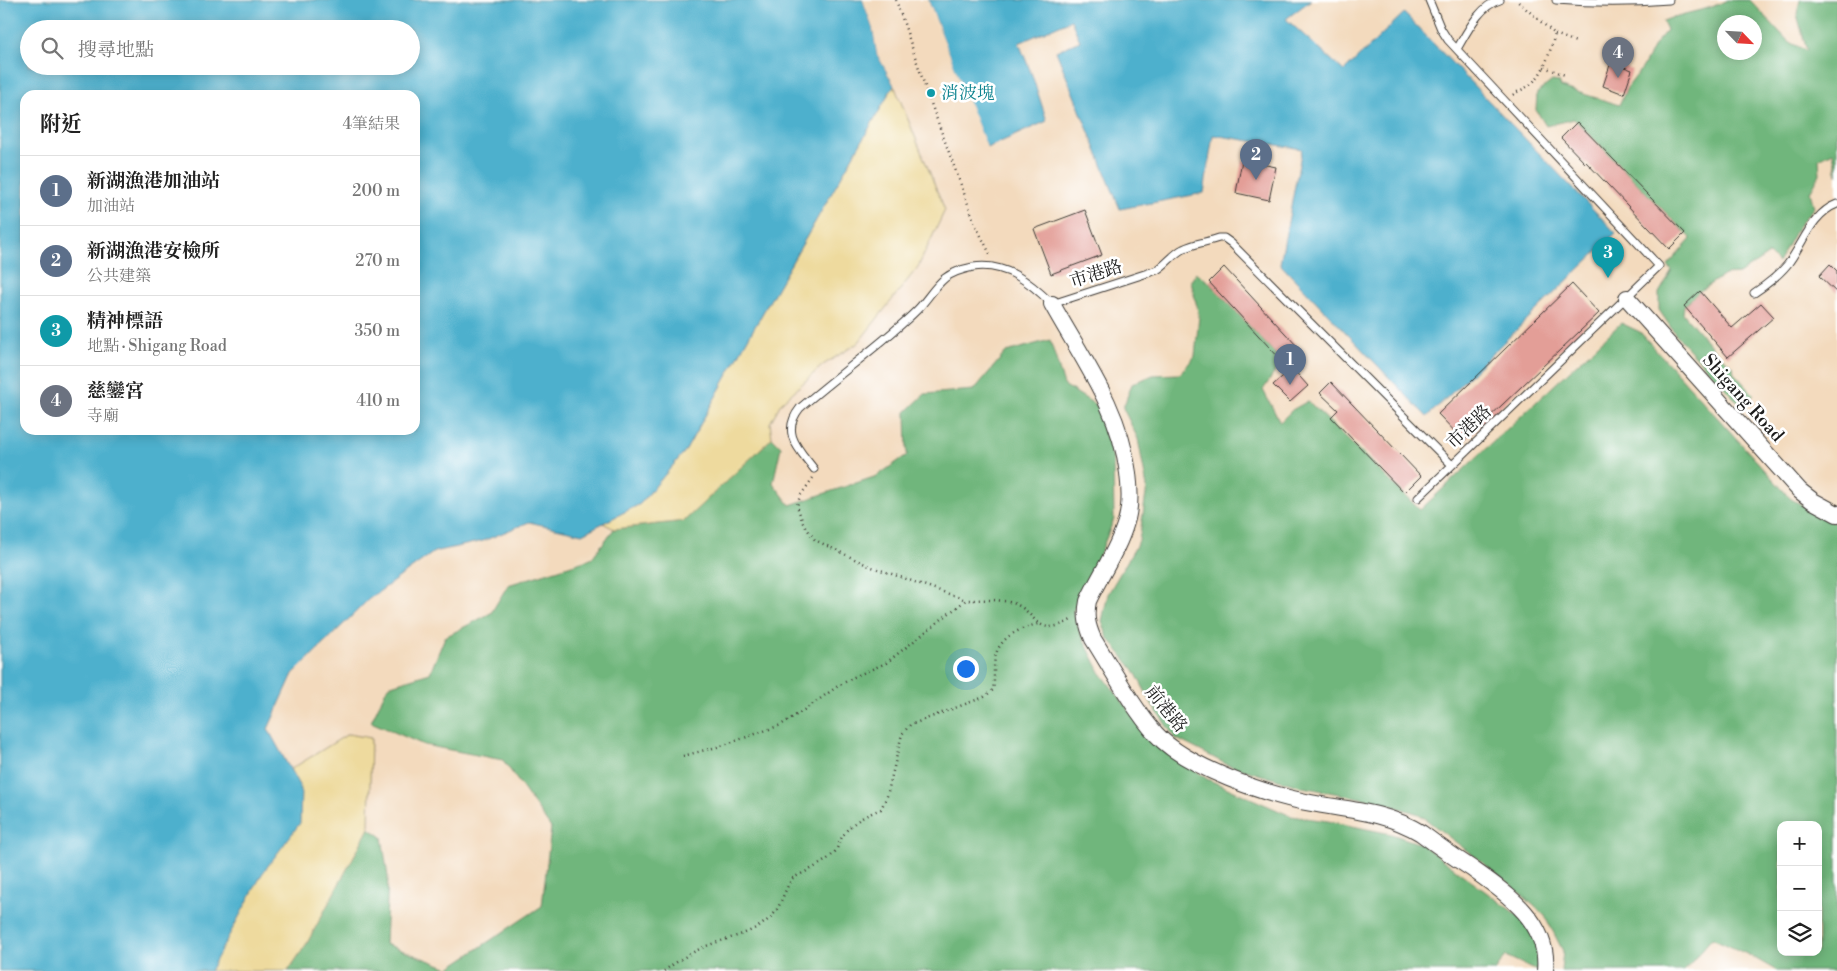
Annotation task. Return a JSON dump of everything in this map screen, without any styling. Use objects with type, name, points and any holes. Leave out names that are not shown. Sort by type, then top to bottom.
[{"type":"street","name":"Shigang Road","points":[[1627,298],[1800,491],[1813,501],[1837,514]]},
{"type":"street","points":[[1052,304],[1104,395],[1113,415],[1121,435],[1129,482],[1127,521],[1088,601],[1086,613]]},
{"type":"street","name":"前港路","points":[[1086,613],[1093,639],[1143,717],[1168,746],[1209,769],[1286,798],[1386,817],[1409,826],[1500,889],[1528,915],[1544,946],[1546,957],[1545,971]]},
{"type":"lane","name":"市港路","points":[[1052,304],[1157,270],[1184,248],[1224,238],[1452,465],[1659,266],[1456,49],[1441,29],[1429,0]]},
{"type":"lane","points":[[1456,49],[1486,7],[1500,0]]},
{"type":"lane","points":[[1556,0],[1637,2],[1668,0]]},
{"type":"lane","points":[[1754,293],[1780,274],[1814,223],[1826,210],[1837,204]]},
{"type":"lane","points":[[814,469],[796,446],[791,435],[794,415],[906,320],[946,277],[962,269],[982,266],[996,267],[1026,281],[1052,304]]},
{"type":"lane","points":[[1418,498],[1452,465]]},
{"type":"path","points":[[896,0],[976,226],[996,267]]},
{"type":"path","points":[[1516,0],[1555,34],[1576,42]]},
{"type":"path","points":[[1506,101],[1518,91],[1534,82],[1544,67],[1555,34]]},
{"type":"path","points":[[1544,67],[1566,75]]},
{"type":"path","points":[[814,469],[814,476],[800,496],[798,506],[803,523],[815,540],[869,566],[966,600],[1011,602],[1025,611],[1038,624]]},
{"type":"path","points":[[684,756],[724,746],[780,725],[838,686],[886,663],[966,600]]},
{"type":"path","points":[[664,971],[703,948],[738,936],[771,918],[778,909],[793,878],[832,855],[839,847],[841,839],[850,826],[865,815],[881,809],[887,796],[902,734],[910,726],[984,697],[993,690],[995,658],[1000,646],[1010,634],[1022,628],[1038,624],[1049,627],[1060,626],[1086,613]]},
{"type":"green space","points":[[1727,0],[1750,0],[1789,42],[1807,51],[1797,14],[1800,0],[1837,0],[1837,175],[1833,152],[1819,159],[1820,174],[1810,192],[1814,207],[1797,228],[1778,263],[1769,254],[1739,274],[1724,275],[1700,291],[1684,306],[1683,313],[1717,353],[1733,366],[1734,373],[1754,395],[1744,405],[1735,399],[1676,335],[1659,310],[1659,293],[1672,271],[1668,265],[1691,239],[1574,119],[1546,126],[1536,110],[1537,93],[1552,81],[1559,82],[1561,87],[1619,105],[1627,88],[1643,67],[1655,44],[1667,30],[1663,21]]},
{"type":"green space","points":[[1196,273],[1209,282],[1282,361],[1263,390],[1280,422],[1292,410],[1308,401],[1420,510],[1621,323],[1640,332],[1791,499],[1837,524],[1837,971],[1777,971],[1751,956],[1712,938],[1684,971],[1561,971],[1563,951],[1545,916],[1509,883],[1419,814],[1376,801],[1302,787],[1228,765],[1175,738],[1153,706],[1134,670],[1108,638],[1102,621],[1108,594],[1139,541],[1147,487],[1138,439],[1123,408],[1132,384],[1153,375],[1180,374],[1195,356],[1199,316],[1191,281]]},
{"type":"green space","points":[[1050,340],[1064,385],[1099,407],[1113,459],[1114,519],[1096,564],[1073,611],[1080,632],[1100,672],[1139,723],[1158,742],[1207,779],[1291,816],[1328,821],[1391,834],[1421,844],[1528,923],[1541,952],[1537,971],[1506,956],[1495,971],[288,971],[307,943],[369,828],[382,837],[388,877],[385,944],[449,968],[542,906],[551,828],[503,760],[424,745],[371,722],[388,686],[430,673],[445,637],[491,613],[508,585],[591,559],[614,529],[684,521],[772,438],[781,447],[773,483],[790,505],[877,476],[907,455],[906,412],[925,394],[974,390],[1006,352]]},
{"type":"sand","points":[[894,85],[945,210],[918,267],[858,343],[823,365],[781,403],[770,423],[772,438],[684,521],[614,529],[603,523],[640,504],[686,450]]},
{"type":"sand","points":[[348,734],[371,738],[369,828],[307,943],[288,971],[161,971],[249,795]]},
{"type":"water","points":[[0,0],[863,0],[873,29],[877,54],[894,85],[686,450],[640,504],[582,534],[529,522],[483,541],[434,552],[369,599],[293,674],[268,729],[301,789],[300,823],[262,874],[210,971],[0,971]]},
{"type":"water","points":[[928,0],[1311,0],[1286,19],[1344,71],[1404,13],[1616,233],[1427,417],[1280,264],[1302,149],[1213,135],[1204,193],[1120,209],[1056,51],[1080,41],[1071,20],[1019,43],[1047,121],[987,148]]},
{"type":"pier","points":[[863,0],[866,0],[876,28],[880,53],[897,84],[896,88],[877,54],[873,29]]},
{"type":"pier","points":[[926,0],[928,0],[988,150],[985,149],[965,103]]},
{"type":"building","points":[[1611,62],[1632,70],[1624,94],[1603,86]]},
{"type":"building","points":[[1577,122],[1685,233],[1669,249],[1561,138]]},
{"type":"building","points":[[1242,160],[1276,167],[1269,200],[1236,193]]},
{"type":"building","points":[[1085,210],[1102,255],[1051,274],[1034,229]]},
{"type":"building","points":[[1830,264],[1837,271],[1837,293],[1819,276]]},
{"type":"building","points":[[1224,267],[1297,346],[1282,361],[1209,282]]},
{"type":"building","points":[[1572,284],[1599,313],[1464,441],[1438,414]]},
{"type":"building","points":[[1700,291],[1732,328],[1761,303],[1774,317],[1728,357],[1684,306]]},
{"type":"building","points":[[1292,368],[1308,386],[1290,402],[1273,385]]},
{"type":"building","points":[[1331,382],[1421,476],[1404,493],[1331,417],[1338,410],[1320,393]]},
{"type":"place","name":"慈鑾宮","points":[[1618,78]]},
{"type":"place","name":"消波塊","points":[[931,93]]},
{"type":"place","name":"新湖漁港安檢所","points":[[1256,180]]},
{"type":"place","name":"精神標語","points":[[1608,278]]},
{"type":"place","name":"新湖漁港加油站","points":[[1290,385]]}]
